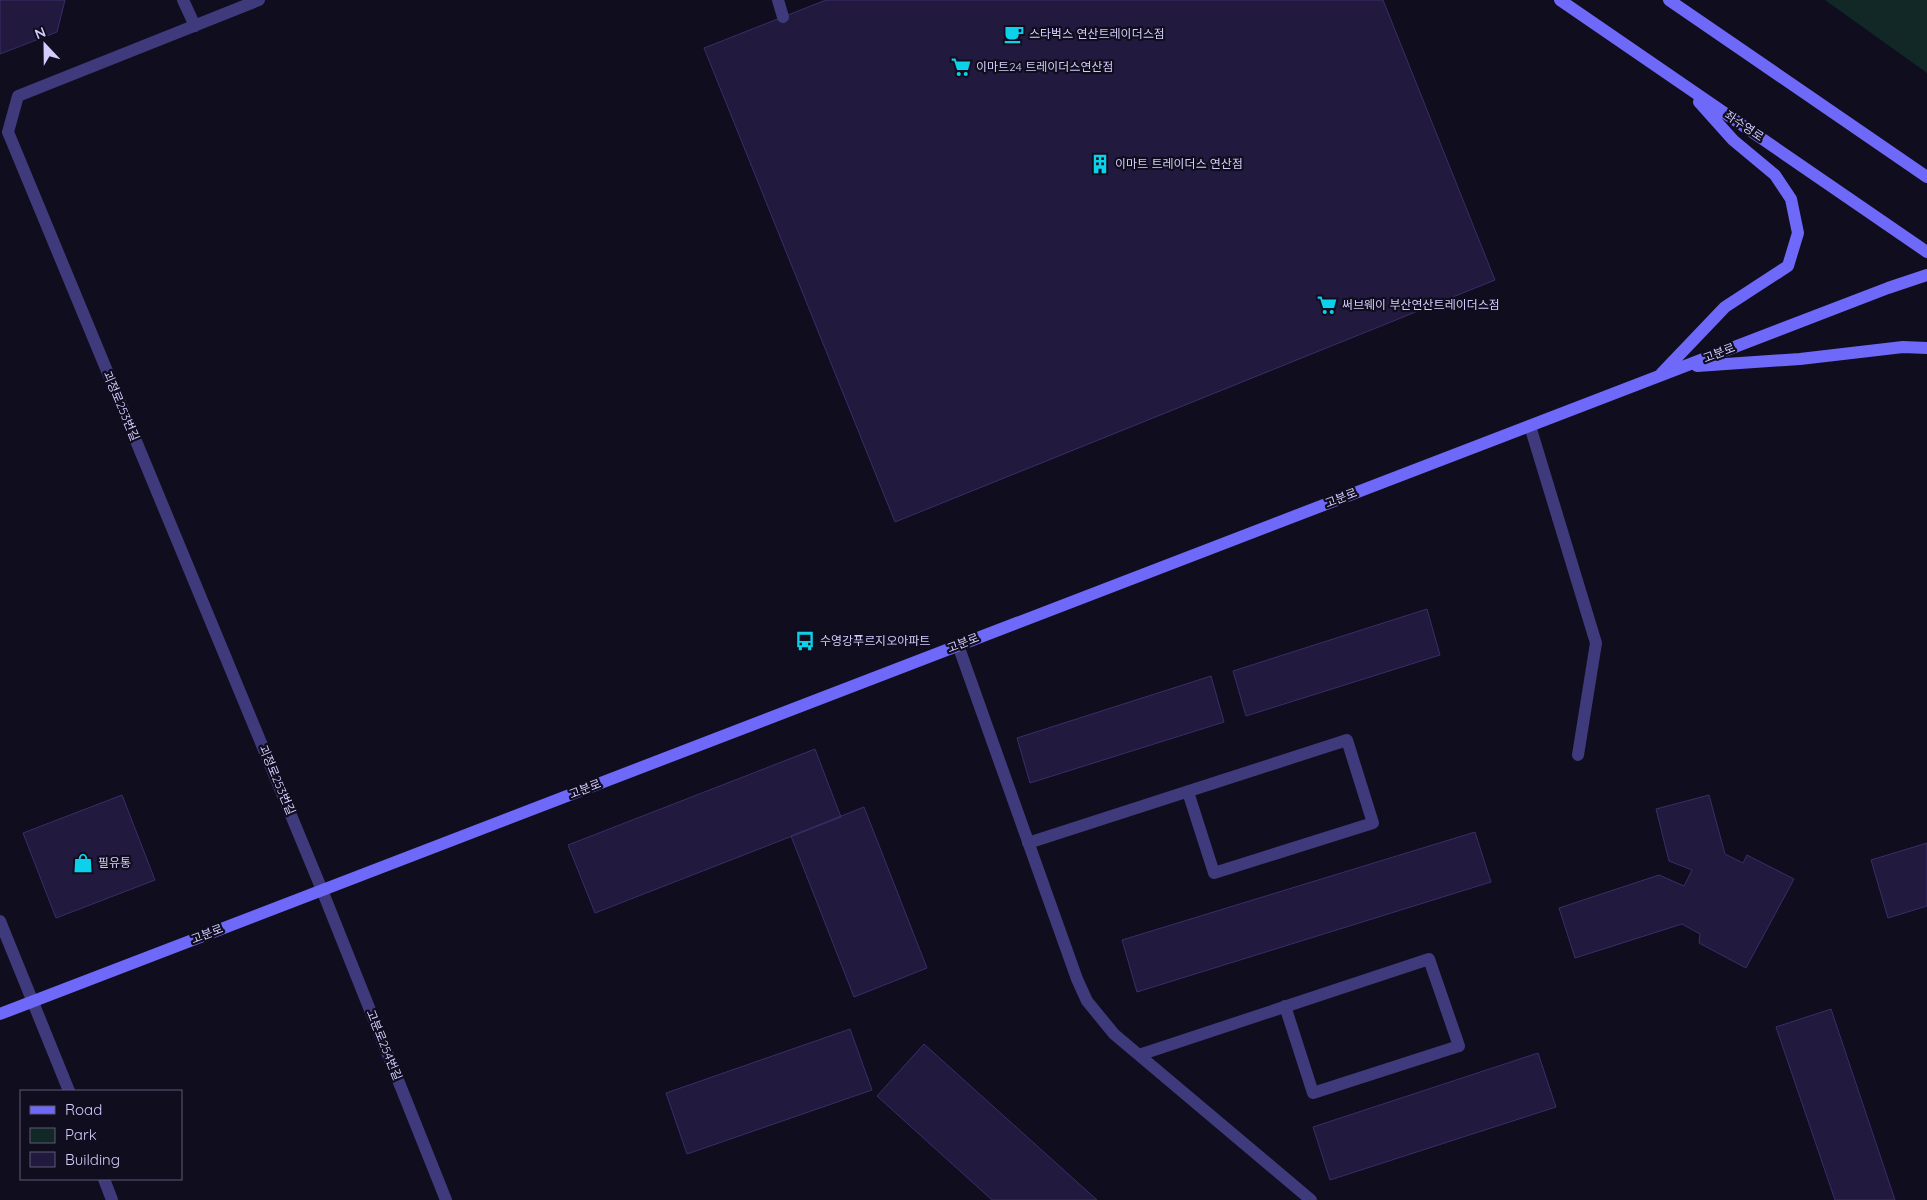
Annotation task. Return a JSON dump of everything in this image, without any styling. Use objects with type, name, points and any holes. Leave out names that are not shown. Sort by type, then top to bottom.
[{"type":"main road","name":"좌수영로","points":[[1560,0],[1927,252]]},
{"type":"main road","points":[[1670,0],[1927,177]]},
{"type":"main road","points":[[1658,376],[1725,307],[1788,266],[1798,233],[1791,199],[1775,175],[1733,140],[1684,85]]},
{"type":"main road","name":"고분로","points":[[0,1014],[1658,376],[1927,275]]},
{"type":"main road","points":[[1684,367],[1800,359],[1903,347],[1927,348]]},
{"type":"street","points":[[183,0],[195,26]]},
{"type":"street","name":"괴정로253번길","points":[[259,0],[18,96],[8,132],[322,890]]},
{"type":"street","points":[[778,0],[783,17]]},
{"type":"street","points":[[1530,426],[1596,643],[1578,754]]},
{"type":"street","points":[[958,645],[1077,979],[1087,1002],[1114,1034],[1311,1200]]},
{"type":"street","points":[[1028,843],[1347,740],[1373,823],[1214,873],[1188,792]]},
{"type":"street","name":"고분로254번길","points":[[322,890],[446,1200]]},
{"type":"street","points":[[0,921],[69,1090]]},
{"type":"street","points":[[1139,1056],[1285,1006],[1429,959],[1459,1046],[1313,1093],[1285,1006]]},
{"type":"street","points":[[104,1180],[112,1200]]},
{"type":"green space","points":[[1825,0],[1927,0],[1927,73]]},
{"type":"building","points":[[0,0],[65,0],[57,32],[0,54]]},
{"type":"building","name":"이마트 트레이더스 연산점","points":[[826,0],[1383,0],[1495,280],[895,522],[704,48]]},
{"type":"building","points":[[1427,609],[1440,655],[1246,716],[1233,671]]},
{"type":"building","points":[[1211,676],[1224,722],[1030,783],[1017,738]]},
{"type":"building","points":[[815,749],[841,817],[595,913],[568,845]]},
{"type":"building","points":[[122,795],[155,880],[56,918],[23,833]]},
{"type":"building","points":[[1709,795],[1725,854],[1743,863],[1747,855],[1794,879],[1746,968],[1699,943],[1700,934],[1682,924],[1575,958],[1559,908],[1659,875],[1684,886],[1692,870],[1669,861],[1656,809]]},
{"type":"building","points":[[864,807],[927,968],[854,997],[791,836]]},
{"type":"building","points":[[1475,832],[1491,882],[1137,992],[1122,940]]},
{"type":"building","points":[[1927,843],[1927,906],[1888,918],[1871,860]]},
{"type":"building","points":[[1831,1009],[1895,1200],[1835,1200],[1776,1027]]},
{"type":"building","points":[[850,1029],[872,1090],[687,1154],[666,1093]]},
{"type":"building","points":[[924,1044],[1097,1200],[992,1200],[877,1096]]},
{"type":"building","points":[[1538,1053],[1556,1107],[1330,1180],[1313,1127]]},
{"type":"place","name":"스타벅스 연산트레이더스점","points":[[1014,34]]},
{"type":"place","name":"이마트24 트레이더스연산점","points":[[961,67]]},
{"type":"place","name":"이마트 트레이더스 연산점","points":[[1100,164]]},
{"type":"place","name":"써브웨이 부산연산트레이더스점","points":[[1327,305]]},
{"type":"place","name":"수영강푸르지오아파트","points":[[805,641]]},
{"type":"place","name":"필유통","points":[[83,863]]}]
